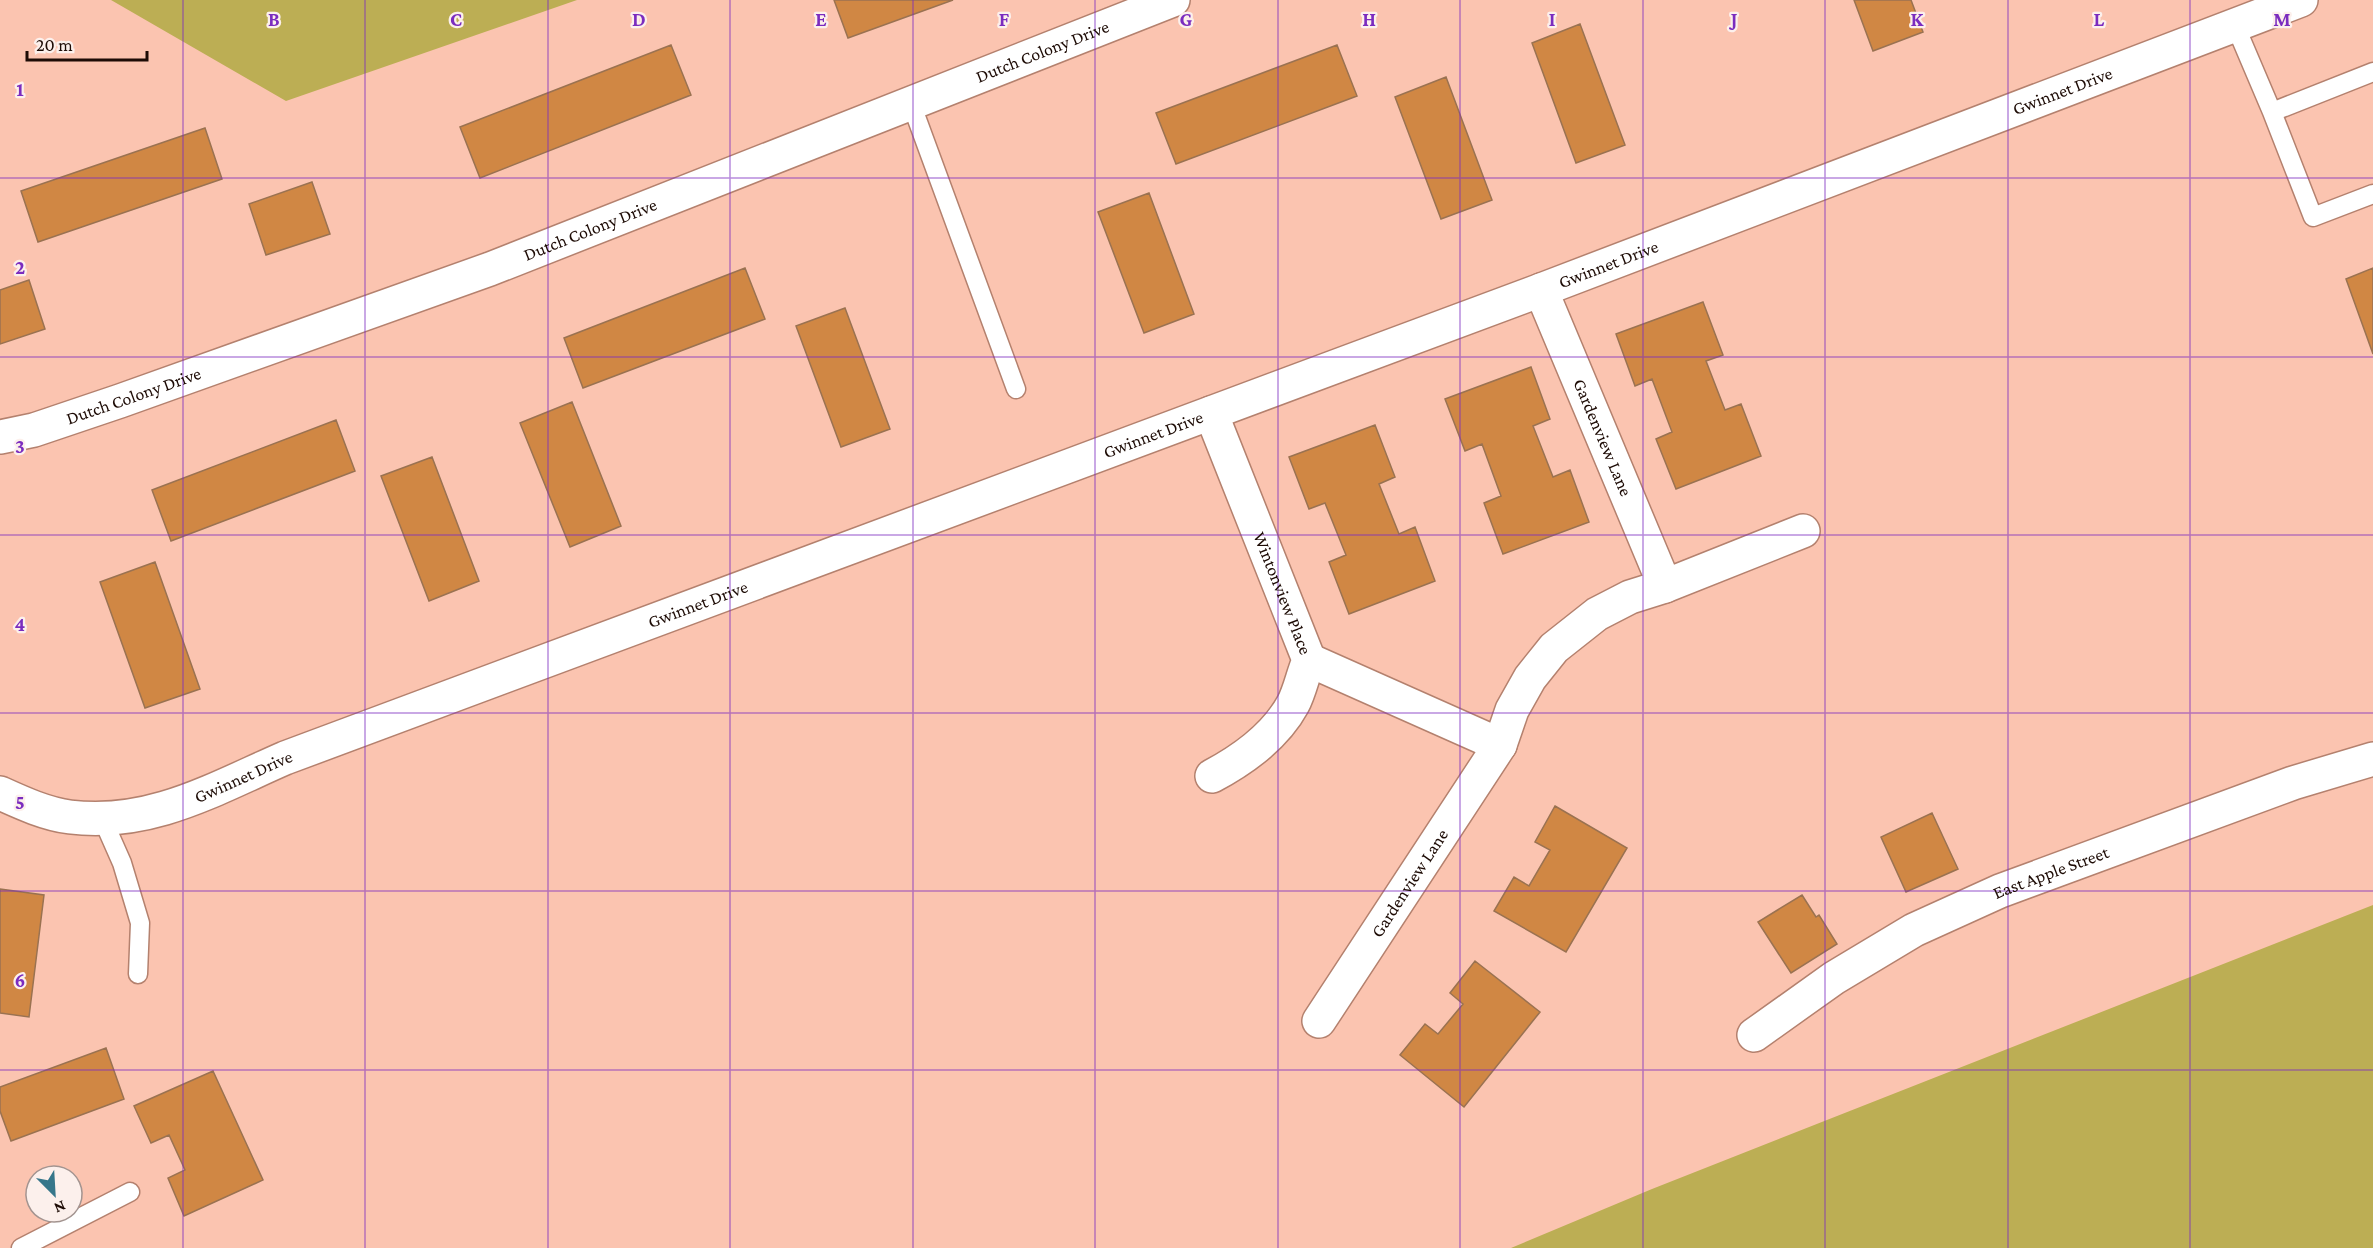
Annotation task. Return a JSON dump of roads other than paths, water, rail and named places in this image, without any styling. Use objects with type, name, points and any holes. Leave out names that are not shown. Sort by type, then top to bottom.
[{"type":"street","name":"Dutch Colony Drive","points":[[0,436],[34,430],[120,401],[490,269],[1173,0]]},
{"type":"street","name":"Gwinnet Drive","points":[[0,793],[35,808],[68,817],[103,820],[137,817],[170,808],[285,758],[1541,290],[2301,0]]},
{"type":"street","name":"Gardenview Lane","points":[[1541,290],[1665,586]]},
{"type":"street","name":"Wintonview Place","points":[[1211,412],[1308,660],[1293,704],[1275,730],[1240,761],[1212,776]]},
{"type":"street","name":"Gardenview Lane","points":[[1319,1021],[1500,745],[1512,710],[1530,678],[1554,648],[1597,614],[1630,597],[1665,586],[1803,531]]},
{"type":"street","points":[[1308,660],[1500,745]]},
{"type":"street","name":"East Apple Street","points":[[1754,1035],[1834,978],[1904,936],[2000,891],[2292,783],[2373,759]]},
{"type":"lane","points":[[2235,26],[2313,217],[2373,194]]},
{"type":"lane","points":[[2272,112],[2373,72]]},
{"type":"lane","points":[[910,103],[1016,389]]},
{"type":"lane","points":[[103,820],[122,863],[140,923],[138,974]]},
{"type":"lane","points":[[21,1248],[130,1192]]}]
